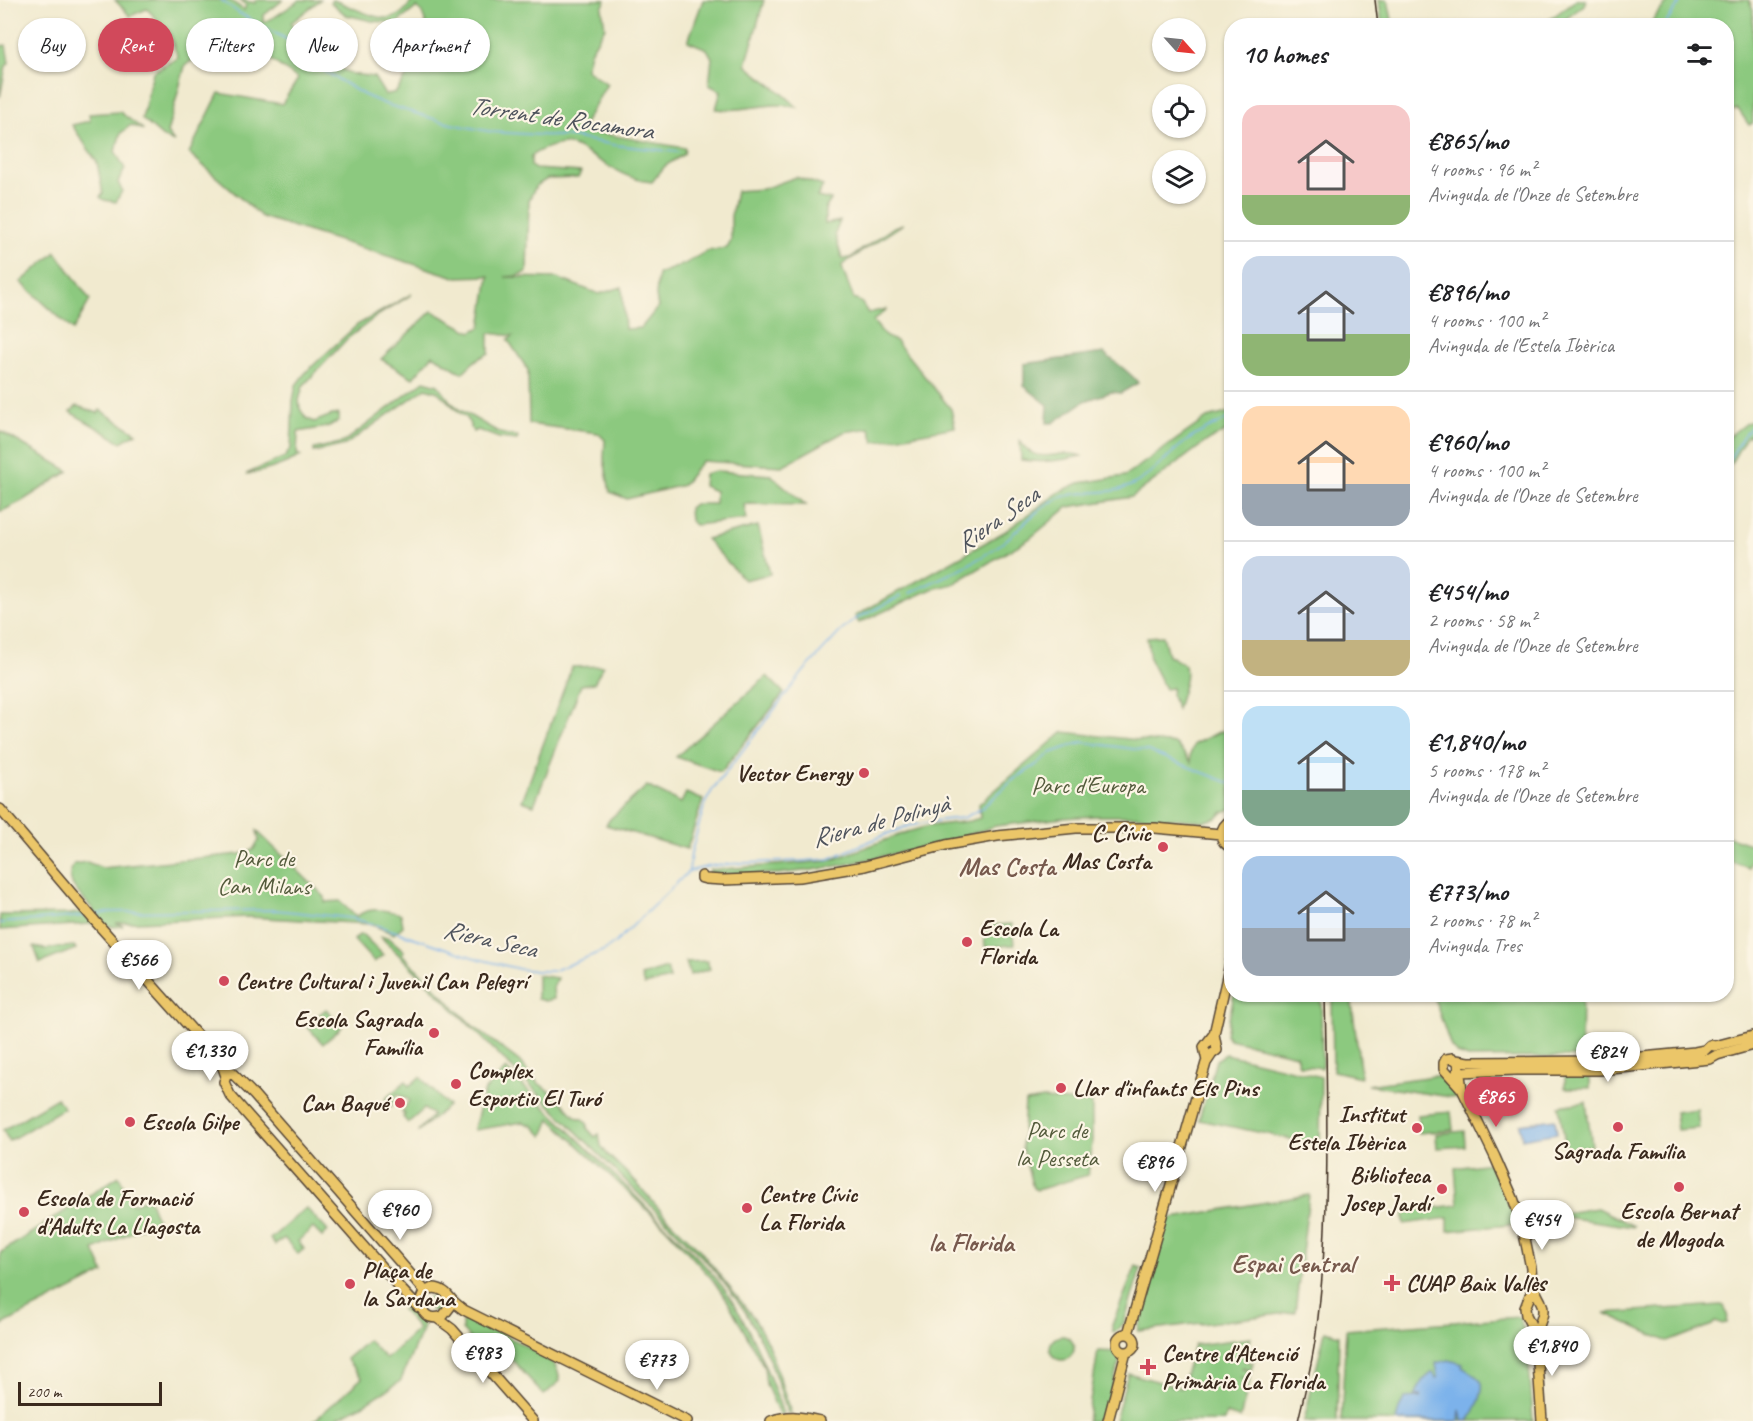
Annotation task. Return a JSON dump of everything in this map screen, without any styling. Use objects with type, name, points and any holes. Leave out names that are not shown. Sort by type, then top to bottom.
[{"type":"main road","points":[[0,809],[233,1077],[426,1292]]},
{"type":"main road","points":[[1224,824],[1221,834],[1224,842]]},
{"type":"main road","points":[[702,876],[705,879],[723,880],[800,877],[865,866],[946,845],[997,836],[1076,828],[1155,828],[1221,834]]},
{"type":"main road","points":[[1108,1421],[1126,1352],[1119,1349],[1117,1343],[1121,1336],[1128,1334],[1208,1056],[1217,1050],[1213,1040],[1224,991]]},
{"type":"main road","points":[[1458,1069],[1470,1062],[1600,1061],[1712,1052],[1753,1036]]},
{"type":"main road","points":[[1458,1069],[1600,1070],[1753,1045]]},
{"type":"main road","points":[[1458,1069],[1462,1086],[1517,1209],[1529,1257],[1534,1298],[1543,1306],[1542,1316],[1534,1322]]},
{"type":"main road","points":[[226,1087],[231,1090],[238,1087],[240,1082],[233,1077]]},
{"type":"main road","points":[[233,1077],[224,1082],[230,1095],[418,1308],[429,1316],[438,1318],[452,1329],[533,1421]]},
{"type":"main road","points":[[422,1309],[421,1300],[426,1292],[440,1289],[464,1310],[687,1421]]},
{"type":"main road","points":[[449,1297],[448,1312],[452,1329]]},
{"type":"main road","points":[[1534,1298],[1525,1308],[1526,1314],[1534,1322],[1536,1335],[1542,1421]]},
{"type":"main road","points":[[438,1318],[456,1309],[464,1310]]},
{"type":"main road","points":[[771,1421],[802,1416],[818,1421]]},
{"type":"main road","points":[[808,1421],[818,1421]]},
{"type":"green space","points":[[115,0],[230,0],[244,10],[246,5],[239,0],[256,3],[255,0],[283,0],[263,18],[186,18],[186,65],[167,133],[174,142],[163,137],[142,119],[153,72],[174,72],[174,60],[178,58],[174,46],[174,18],[156,18],[147,9],[130,16]]},
{"type":"green space","points":[[300,0],[320,0],[297,18],[286,18],[286,71],[274,62],[274,18],[272,18]]},
{"type":"green space","points":[[332,0],[339,2],[385,18],[370,18],[370,21],[346,15],[330,2]]},
{"type":"green space","points":[[413,0],[606,0],[602,8],[605,27],[590,52],[586,69],[607,84],[582,127],[598,133],[685,148],[684,154],[665,166],[652,182],[620,173],[570,145],[553,146],[531,156],[531,166],[535,169],[581,172],[578,178],[547,179],[536,186],[529,200],[527,272],[505,277],[557,278],[599,294],[622,287],[625,329],[641,328],[658,307],[656,296],[658,274],[685,264],[707,251],[727,248],[731,241],[731,216],[736,191],[763,189],[796,177],[823,186],[817,197],[831,200],[825,209],[825,224],[840,221],[835,234],[842,259],[850,258],[894,227],[903,224],[842,265],[843,271],[854,299],[861,302],[868,313],[887,309],[873,321],[886,337],[896,341],[951,409],[955,427],[874,442],[870,428],[844,432],[782,466],[702,461],[683,485],[627,499],[610,492],[604,459],[605,440],[598,433],[529,424],[528,370],[508,340],[513,336],[489,333],[489,353],[476,360],[462,373],[433,355],[413,378],[381,359],[432,311],[471,332],[481,327],[489,276],[455,277],[262,217],[189,153],[219,93],[282,104],[298,79],[288,72],[348,72],[374,77],[385,95],[396,92],[410,72],[490,72],[490,18],[424,18],[417,7],[403,18],[385,18],[400,14]]},
{"type":"green space","points":[[703,0],[764,0],[746,65],[797,107],[777,105],[716,109],[721,91],[709,85],[712,58],[707,49],[688,41]]},
{"type":"green space","points":[[1379,0],[1388,0],[1392,18],[1381,18]]},
{"type":"green space","points":[[1576,0],[1586,0],[1584,5],[1567,18],[1552,18]]},
{"type":"green space","points":[[1670,0],[1749,0],[1753,11],[1753,123],[1749,125],[1738,109],[1734,110],[1734,18],[1655,18]]},
{"type":"green space","points":[[6,45],[9,63],[6,66],[0,97],[0,46]]},
{"type":"green space","points":[[120,112],[144,130],[131,125],[121,133],[115,151],[125,169],[118,182],[122,191],[116,202],[100,197],[103,194],[97,162],[72,125],[90,121],[89,114]]},
{"type":"green space","points":[[56,252],[90,300],[73,330],[21,282]]},
{"type":"green space","points":[[412,294],[377,316],[347,339],[303,386],[299,400],[300,409],[306,418],[314,422],[339,414],[339,421],[327,427],[298,432],[297,454],[301,456],[274,468],[246,474],[285,457],[291,448],[296,385],[306,372],[357,325]]},
{"type":"green space","points":[[1104,353],[1138,383],[1121,393],[1111,392],[1085,401],[1053,423],[1047,423],[1048,405],[1024,386],[1024,364]]},
{"type":"green space","points":[[424,381],[438,385],[460,410],[500,433],[518,437],[517,440],[499,438],[478,430],[473,432],[467,418],[438,392],[426,388],[345,445],[314,452],[314,449],[344,442]]},
{"type":"green space","points":[[77,406],[98,413],[100,410],[137,433],[121,442],[70,412]]},
{"type":"green space","points":[[1224,414],[1224,432],[1207,441],[1132,497],[1068,507],[1029,539],[953,584],[932,589],[859,623],[855,616],[1004,532],[1061,491],[1079,483],[1125,476],[1207,418]]},
{"type":"green space","points":[[1753,421],[1753,434],[1746,437],[1734,458],[1734,432],[1746,423]]},
{"type":"green space","points":[[0,431],[69,471],[0,512]]},
{"type":"green space","points":[[1020,441],[1034,454],[1042,456],[1073,454],[1081,456],[1051,461],[1021,460]]},
{"type":"green space","points":[[716,471],[771,475],[806,505],[744,504],[746,519],[695,525],[690,520],[689,508],[694,504],[715,504],[715,491],[703,486],[704,474]]},
{"type":"green space","points":[[758,526],[770,574],[744,580],[706,539]]},
{"type":"green space","points":[[1163,636],[1168,655],[1185,665],[1185,681],[1177,709],[1171,694],[1172,688],[1165,689],[1150,660],[1147,637]]},
{"type":"green space","points":[[603,666],[594,683],[581,685],[534,805],[522,801],[572,667]]},
{"type":"green space","points":[[767,676],[784,693],[721,772],[676,757]]},
{"type":"green space","name":"Parc d'Europa","points":[[1224,731],[1224,812],[1217,818],[1205,821],[1137,816],[1063,818],[996,826],[941,843],[812,870],[777,874],[709,874],[710,870],[829,861],[907,832],[980,818],[979,804],[1063,732],[1176,744],[1191,762],[1190,755],[1194,744]]},
{"type":"green space","points":[[647,786],[681,803],[686,793],[703,800],[687,849],[606,825]]},
{"type":"green space","name":"Parc de Can Milans","points":[[257,831],[325,897],[325,902],[340,901],[356,917],[372,910],[401,914],[403,926],[394,934],[370,924],[247,917],[116,923],[123,926],[112,927],[107,927],[104,923],[0,930],[0,915],[70,914],[94,911],[72,884],[70,877],[74,864],[87,862],[102,868],[240,854],[253,850],[259,840]]},
{"type":"green space","points":[[1734,839],[1753,845],[1753,856],[1749,868],[1734,863]]},
{"type":"green space","points":[[1012,924],[1014,945],[985,947],[983,926]]},
{"type":"green space","points":[[359,935],[363,935],[383,955],[374,962],[354,940]]},
{"type":"green space","points":[[381,937],[388,937],[404,951],[402,954],[474,1027],[519,1061],[537,1082],[557,1097],[576,1117],[583,1119],[595,1137],[599,1134],[601,1146],[607,1154],[699,1249],[754,1318],[768,1344],[791,1413],[788,1413],[770,1362],[753,1325],[737,1300],[706,1261]]},
{"type":"green space","points":[[74,946],[76,949],[40,963],[34,947],[45,949]]},
{"type":"green space","points":[[707,961],[710,969],[690,975],[686,962]]},
{"type":"green space","points":[[667,968],[670,979],[644,985],[641,976]]},
{"type":"green space","points":[[537,975],[557,978],[553,988],[554,999],[545,1001],[537,999]]},
{"type":"green space","points":[[1233,1002],[1321,1002],[1322,1068],[1299,1065],[1296,1055],[1229,1039],[1226,1034]]},
{"type":"green space","points":[[1332,1002],[1352,1002],[1361,1077],[1333,1071]]},
{"type":"green space","points":[[1435,1002],[1582,1002],[1581,1050],[1574,1057],[1468,1058],[1458,1054],[1451,1047]]},
{"type":"green space","points":[[326,1009],[342,1027],[323,1044],[306,1025]]},
{"type":"green space","points":[[1226,1054],[1321,1077],[1320,1145],[1199,1120],[1216,1060]]},
{"type":"green space","points":[[506,1069],[692,1252],[715,1277],[750,1332],[783,1414],[779,1414],[766,1384],[764,1367],[727,1300],[712,1279],[666,1228],[560,1128],[550,1119],[543,1136],[533,1126],[523,1122],[475,1130],[485,1090]]},
{"type":"green space","points":[[1565,1074],[1590,1075],[1590,1088],[1565,1088]]},
{"type":"green space","points":[[1434,1076],[1447,1080],[1458,1098],[1367,1085]]},
{"type":"green space","points":[[420,1077],[448,1106],[417,1132],[433,1115],[424,1109],[408,1123],[403,1117],[405,1114],[402,1113],[409,1100],[397,1094],[391,1107],[385,1099],[406,1081],[409,1086]]},
{"type":"green space","points":[[57,1098],[64,1108],[9,1141],[3,1130]]},
{"type":"green space","name":"Parc de la Pesseta","points":[[1044,1099],[1092,1103],[1092,1143],[1088,1175],[1037,1190],[1033,1188],[1022,1148],[1025,1102]]},
{"type":"green space","points":[[1586,1102],[1592,1146],[1566,1150],[1559,1106]]},
{"type":"green space","points":[[1697,1109],[1699,1128],[1677,1130],[1675,1112]]},
{"type":"green space","points":[[1451,1112],[1453,1130],[1419,1133],[1418,1115]]},
{"type":"green space","points":[[1464,1131],[1465,1146],[1437,1148],[1436,1134]]},
{"type":"green space","points":[[1490,1163],[1518,1224],[1448,1231],[1448,1218],[1404,1224],[1404,1211],[1458,1205],[1455,1168]]},
{"type":"green space","points":[[119,1176],[133,1204],[149,1198],[157,1220],[94,1250],[104,1273],[0,1326],[0,1253]]},
{"type":"green space","points":[[1309,1195],[1295,1312],[1138,1331],[1167,1219]]},
{"type":"green space","points":[[306,1208],[328,1231],[322,1237],[313,1228],[298,1241],[304,1249],[298,1254],[284,1238],[275,1245],[270,1239]]},
{"type":"green space","points":[[1597,1208],[1634,1226],[1558,1216],[1558,1214]]},
{"type":"green space","points":[[1136,1266],[1141,1268],[1124,1323],[1114,1333],[1112,1325]]},
{"type":"green space","points":[[432,1294],[440,1294],[445,1299],[443,1310],[432,1312],[427,1307],[427,1299]]},
{"type":"green space","points":[[411,1301],[421,1314],[423,1327],[401,1380],[378,1396],[335,1419],[314,1421],[362,1378],[346,1359],[368,1340],[386,1359],[418,1329],[402,1310]]},
{"type":"green space","points":[[1721,1305],[1728,1314],[1727,1323],[1715,1322],[1668,1342],[1605,1313]]},
{"type":"green space","points":[[1519,1317],[1527,1338],[1533,1421],[1341,1421],[1346,1330]]},
{"type":"green space","points":[[465,1319],[495,1330],[547,1359],[556,1367],[560,1381],[544,1395],[495,1341],[482,1351],[462,1330],[462,1322]]},
{"type":"green space","points":[[1325,1331],[1339,1335],[1337,1421],[1304,1421]]},
{"type":"green space","points":[[1062,1336],[1071,1339],[1074,1348],[1071,1357],[1062,1360],[1053,1357],[1050,1348],[1053,1339]]},
{"type":"green space","points":[[1251,1338],[1247,1351],[1256,1354],[1254,1360],[1245,1358],[1245,1361],[1253,1363],[1251,1370],[1243,1367],[1242,1369],[1251,1372],[1249,1378],[1240,1377],[1250,1380],[1240,1418],[1226,1414],[1224,1421],[1115,1421],[1128,1373],[1181,1388],[1194,1345]]},
{"type":"green space","points":[[1098,1351],[1120,1352],[1121,1355],[1103,1421],[1087,1421]]},
{"type":"water","points":[[1555,1119],[1557,1133],[1522,1139],[1520,1124]]},
{"type":"water","points":[[1449,1360],[1463,1364],[1462,1367],[1478,1377],[1482,1383],[1478,1403],[1468,1421],[1462,1421],[1460,1410],[1459,1421],[1396,1421],[1405,1398],[1421,1398],[1421,1396],[1415,1396],[1422,1381],[1433,1372],[1436,1378],[1438,1377],[1436,1363]]},
{"type":"waterway","name":"Torrent de Rocamora","points":[[221,0],[239,13],[286,39],[311,63],[364,95],[385,104],[451,124],[493,132],[572,137],[614,145],[678,152]]},
{"type":"waterway","name":"Riera Seca","points":[[1670,18],[1682,0]]},
{"type":"waterway","name":"Riera Seca","points":[[910,593],[988,553],[1037,512],[1061,497],[1111,491],[1138,482],[1189,439],[1224,421]]},
{"type":"waterway","name":"Riera de Polinyà","points":[[1734,451],[1753,425]]},
{"type":"waterway","name":"Riera Seca","points":[[93,915],[111,912],[276,910],[351,918],[475,958],[519,969],[553,971],[605,950],[615,943],[689,871],[691,853],[705,803],[713,789],[804,671],[840,632],[854,620],[901,596]]},
{"type":"waterway","name":"Riera de Polinyà","points":[[690,871],[710,866],[741,863],[829,859],[908,826],[963,818],[981,809],[1013,780],[1051,753],[1082,742],[1148,751],[1224,781]]},
{"type":"waterway","name":"Riera Seca","points":[[0,923],[86,916]]},
{"type":"railway","points":[[1375,0],[1377,18]]},
{"type":"railway","points":[[1298,1421],[1315,1341],[1324,1255],[1327,1168],[1325,1002]]},
{"type":"place","name":"Vector Energy","points":[[864,773]]},
{"type":"place","name":"C. Cívic Mas Costa","points":[[1163,847]]},
{"type":"place","name":"Escola La Florida","points":[[967,942]]},
{"type":"place","name":"Centre Cultural i Juvenil Can Pelegrí","points":[[224,981]]},
{"type":"place","name":"Escola Sagrada Família","points":[[434,1033]]},
{"type":"place","name":"Complex Esportiu El Turó","points":[[456,1084]]},
{"type":"place","name":"Llar d'infants Els Pins","points":[[1061,1088]]},
{"type":"place","name":"Can Baqué","points":[[400,1103]]},
{"type":"place","name":"Escola Gilpe","points":[[130,1122]]},
{"type":"place","name":"Sagrada Família","points":[[1618,1127]]},
{"type":"place","name":"Institut Estela Ibèrica","points":[[1417,1128]]},
{"type":"place","name":"Escola Bernat de Mogoda","points":[[1679,1187]]},
{"type":"place","name":"Biblioteca Josep Jardí","points":[[1442,1189]]},
{"type":"place","name":"Centre Cívic La Florida","points":[[747,1208]]},
{"type":"place","name":"Escola de Formació d'Adults La Llagosta","points":[[24,1212]]},
{"type":"place","name":"CUAP Baix Vallès","points":[[1392,1283]]},
{"type":"place","name":"Plaça de la Sardana","points":[[350,1284]]},
{"type":"place","name":"Centre d'Atenció Primària La Florida","points":[[1148,1367]]},
{"type":"district","name":"Mas Costa","points":[[1007,866]]},
{"type":"district","name":"la Florida","points":[[971,1242]]},
{"type":"district","name":"Espai Central","points":[[1293,1263]]}]
